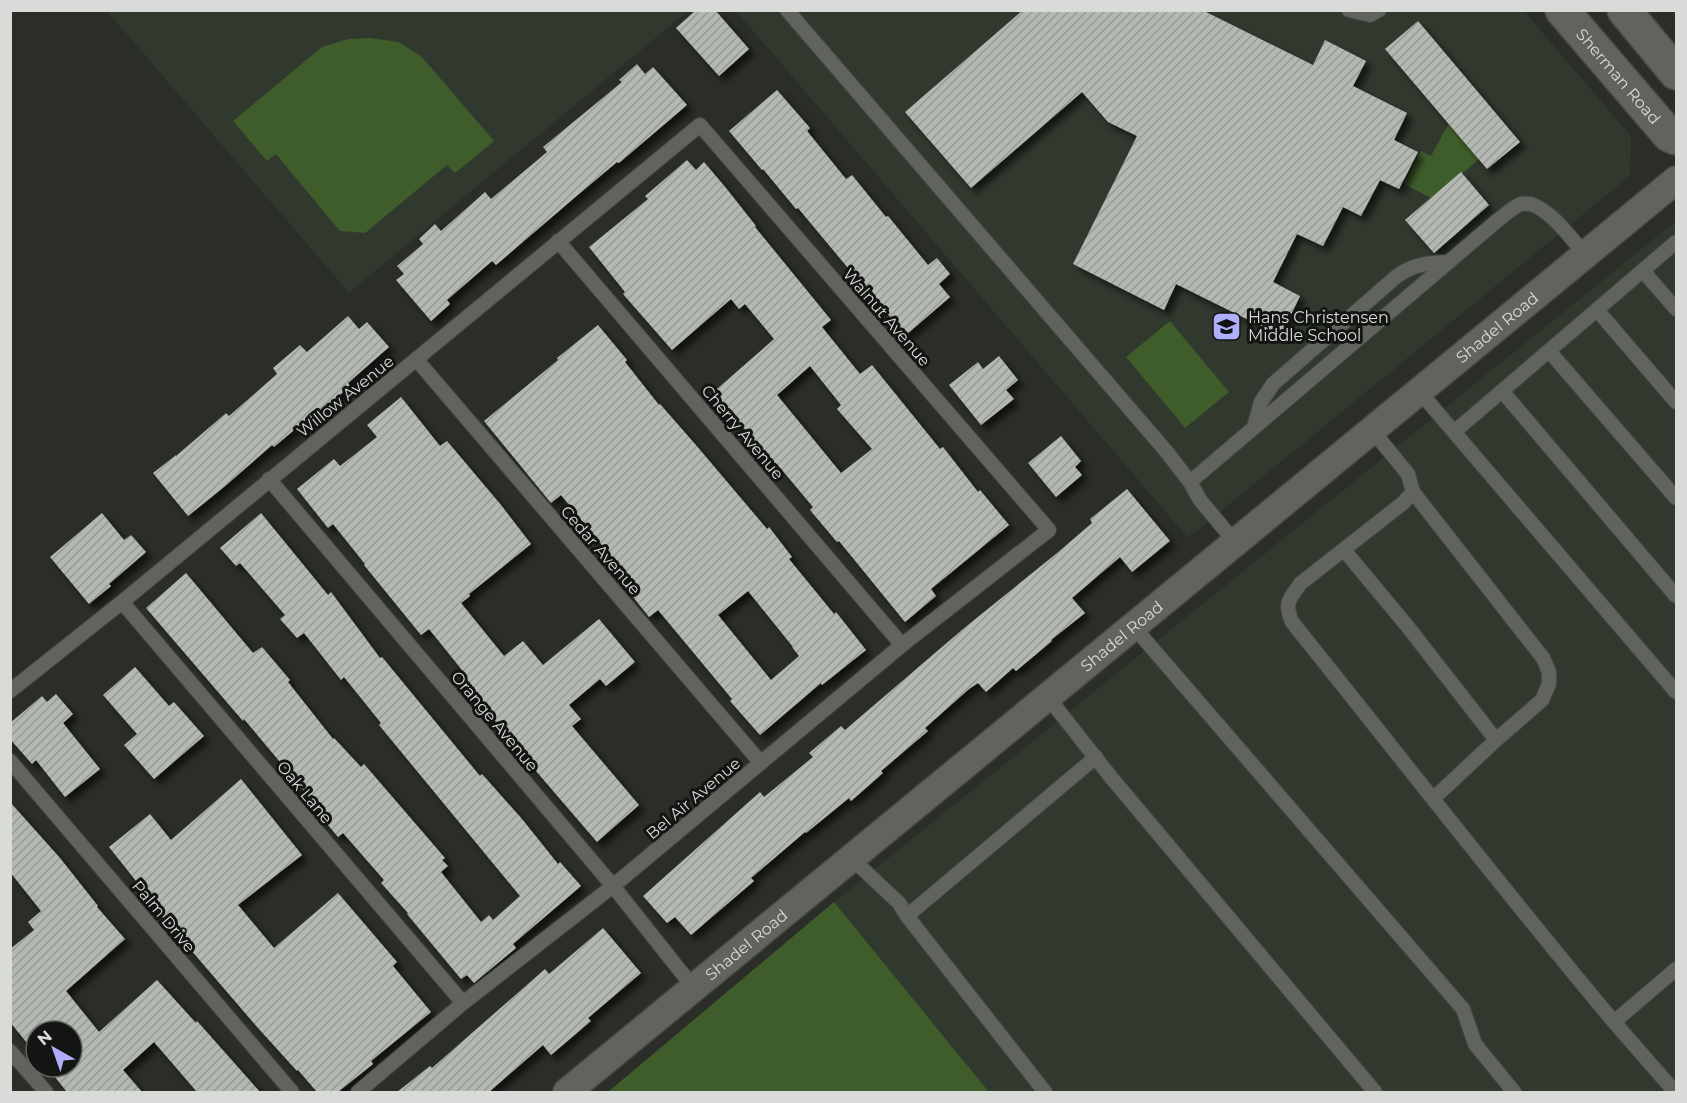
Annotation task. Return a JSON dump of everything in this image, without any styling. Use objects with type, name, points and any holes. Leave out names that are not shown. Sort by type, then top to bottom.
[{"type":"street","name":"Sherman Road","points":[[1562,10],[1669,135],[1677,138]]},
{"type":"street","points":[[1624,10],[1677,73]]},
{"type":"street","name":"Shadel Road","points":[[567,1092],[1677,180]]},
{"type":"lane","points":[[787,10],[1166,451],[1190,482],[1200,500],[1234,542]]},
{"type":"lane","points":[[1349,10],[1370,15],[1379,10]]},
{"type":"lane","name":"Willow Avenue","points":[[10,691],[122,602],[700,125]]},
{"type":"lane","name":"Walnut Avenue","points":[[700,125],[1049,530]]},
{"type":"lane","points":[[1190,482],[1448,262],[1520,204],[1532,203],[1547,212],[1585,255]]},
{"type":"lane","name":"Cherry Avenue","points":[[558,241],[902,645]]},
{"type":"lane","points":[[1454,432],[1677,243]]},
{"type":"lane","points":[[1254,427],[1261,402],[1274,384],[1397,276],[1408,268],[1426,263],[1448,262]]},
{"type":"lane","points":[[1643,271],[1677,309]]},
{"type":"lane","points":[[1597,310],[1677,402]]},
{"type":"lane","points":[[1549,351],[1677,498]]},
{"type":"lane","name":"Cedar Avenue","points":[[416,359],[761,763]]},
{"type":"lane","points":[[1419,391],[1677,692]]},
{"type":"lane","points":[[1502,391],[1677,596]]},
{"type":"lane","points":[[1372,430],[1408,474],[1413,492],[1543,658],[1549,672],[1549,684],[1542,700],[1434,798]]},
{"type":"lane","name":"Orange Avenue","points":[[269,479],[613,886],[693,987]]},
{"type":"lane","points":[[1413,492],[1403,503],[1301,583],[1288,600],[1287,611],[1292,622],[1513,900],[1675,1092]]},
{"type":"lane","name":"Bel Air Avenue","points":[[358,1092],[463,1003],[613,886],[902,645],[1049,530]]},
{"type":"lane","points":[[1344,550],[1408,627],[1496,740]]},
{"type":"lane","name":"Oak Lane","points":[[122,602],[463,1003]]},
{"type":"lane","points":[[1133,626],[1463,1009],[1475,1044],[1514,1092]]},
{"type":"lane","points":[[1047,696],[1096,758],[1375,1092]]},
{"type":"lane","points":[[907,916],[1096,758]]},
{"type":"lane","name":"Palm Drive","points":[[10,761],[292,1092]]},
{"type":"lane","points":[[851,858],[899,903],[1045,1092]]},
{"type":"lane","points":[[1614,1022],[1677,969]]},
{"type":"lane","points":[[10,1051],[46,1092]]},
{"type":"shaded area","points":[[107,11],[688,11],[349,293]]},
{"type":"shaded area","name":"Hans Christensen Middle School","points":[[736,11],[1524,11],[1631,136],[1630,176],[1188,538]]},
{"type":"shaded area","points":[[1676,221],[1676,1092],[989,1092],[834,902]]},
{"type":"green space","points":[[370,38],[399,42],[421,56],[494,141],[455,173],[447,165],[365,233],[340,231],[276,154],[267,161],[233,121],[322,47],[348,39]]},
{"type":"green space","points":[[1453,116],[1486,153],[1433,199],[1404,184],[1421,151],[1431,156]]},
{"type":"green space","points":[[1170,321],[1229,392],[1185,428],[1126,357]]},
{"type":"green space","points":[[834,902],[989,1092],[608,1092]]},
{"type":"building","points":[[696,10],[715,10],[749,49],[719,76],[676,28]]},
{"type":"building","points":[[1023,10],[1202,10],[1313,65],[1325,40],[1366,61],[1353,86],[1407,113],[1394,140],[1418,152],[1399,189],[1380,180],[1361,216],[1343,207],[1323,246],[1297,234],[1273,282],[1300,296],[1281,336],[1176,284],[1164,310],[1073,264],[1137,136],[1108,122],[1082,92],[971,188],[905,112]]},
{"type":"building","points":[[1418,21],[1520,142],[1487,169],[1385,49]]},
{"type":"building","points":[[637,64],[645,74],[653,67],[687,105],[496,265],[492,261],[447,300],[450,304],[431,321],[396,280],[404,274],[397,266],[423,244],[419,239],[435,224],[441,231],[485,192],[491,199],[547,152],[543,147],[622,82],[619,80]]},
{"type":"building","points":[[777,90],[810,128],[807,131],[846,179],[852,175],[928,265],[937,258],[950,274],[939,284],[950,297],[906,335],[729,131]]},
{"type":"building","points":[[687,160],[696,170],[704,162],[831,320],[822,327],[860,374],[872,365],[940,449],[943,447],[978,492],[980,490],[1009,525],[931,589],[936,596],[905,622],[839,541],[837,542],[810,510],[813,507],[777,464],[742,426],[739,428],[710,395],[774,339],[745,304],[739,309],[731,299],[672,350],[623,294],[625,292],[589,247],[648,199],[645,196]],"holes":[[[810,366],[841,405],[837,409],[872,449],[841,473],[777,395]]]},
{"type":"building","points":[[1461,172],[1489,205],[1434,253],[1405,220]]},
{"type":"building","points":[[348,316],[359,329],[367,322],[389,347],[348,383],[350,386],[315,417],[313,414],[274,447],[272,445],[188,516],[153,473],[226,413],[229,416],[277,374],[273,368],[300,345],[307,352]]},
{"type":"building","points":[[598,325],[627,360],[625,362],[659,405],[767,529],[769,527],[792,557],[789,559],[866,650],[822,685],[821,683],[760,735],[658,610],[649,617],[626,588],[633,583],[561,495],[551,503],[484,421],[558,360],[557,358]],"holes":[[[748,591],[799,656],[771,680],[718,615]]]},
{"type":"building","points":[[999,356],[1018,380],[1006,390],[1014,399],[981,425],[949,385],[978,362],[983,369]]},
{"type":"building","points":[[401,397],[440,446],[447,441],[531,544],[461,603],[504,656],[523,641],[543,665],[599,619],[635,662],[606,686],[600,679],[569,705],[581,719],[572,726],[639,805],[597,842],[461,679],[466,675],[429,629],[421,635],[333,524],[328,528],[297,489],[334,459],[340,466],[377,437],[367,425]]},
{"type":"building","points":[[1061,436],[1081,461],[1075,467],[1082,475],[1056,497],[1028,463]]},
{"type":"building","points":[[1127,489],[1170,541],[1132,572],[1120,557],[1072,598],[1085,613],[1016,671],[1013,668],[986,692],[978,683],[969,689],[925,728],[928,731],[881,771],[883,773],[851,801],[849,798],[805,832],[751,878],[754,881],[691,935],[675,917],[667,923],[643,896],[760,792],[764,797],[813,757],[809,753],[841,726],[845,730],[963,629],[1057,553],[1092,523],[1090,519]]},
{"type":"building","points":[[102,513],[124,540],[131,535],[146,552],[89,604],[50,557]]},
{"type":"building","points":[[261,513],[328,595],[331,592],[380,658],[382,657],[480,776],[482,774],[558,864],[560,862],[581,886],[513,944],[516,948],[474,983],[467,975],[461,979],[381,883],[384,880],[343,833],[338,837],[313,807],[316,805],[244,719],[243,721],[146,608],[186,573],[253,653],[262,647],[290,680],[288,682],[333,739],[361,767],[364,764],[445,858],[442,860],[448,866],[441,872],[481,922],[489,915],[493,920],[520,896],[379,725],[381,723],[344,677],[341,680],[304,633],[297,638],[280,619],[285,615],[240,563],[236,566],[220,548]]},
{"type":"building","points":[[135,667],[169,706],[174,702],[204,736],[154,779],[124,745],[137,734],[103,695]]},
{"type":"building","points":[[56,694],[73,714],[63,723],[100,769],[65,797],[36,760],[32,764],[10,739],[10,723],[42,696],[47,702]]},
{"type":"building","points":[[241,779],[302,855],[238,905],[274,948],[338,893],[397,962],[393,966],[431,1012],[371,1061],[373,1064],[338,1092],[317,1092],[297,1071],[138,888],[140,886],[109,847],[150,814],[171,840]]},
{"type":"building","points":[[10,802],[60,858],[97,907],[125,939],[66,991],[99,1032],[157,980],[260,1092],[197,1092],[154,1042],[123,1070],[142,1092],[67,1092],[57,1079],[84,1079],[84,1019],[24,1019],[24,1039],[10,1022],[10,949],[34,930],[28,922],[41,911],[10,872]]},
{"type":"building","points":[[603,928],[641,973],[588,1018],[591,1021],[551,1055],[543,1045],[489,1092],[397,1092],[430,1066],[432,1068],[545,969],[549,974]]},
{"type":"place","name":"Hans Christensen Middle School","points":[[1227,326]]}]
